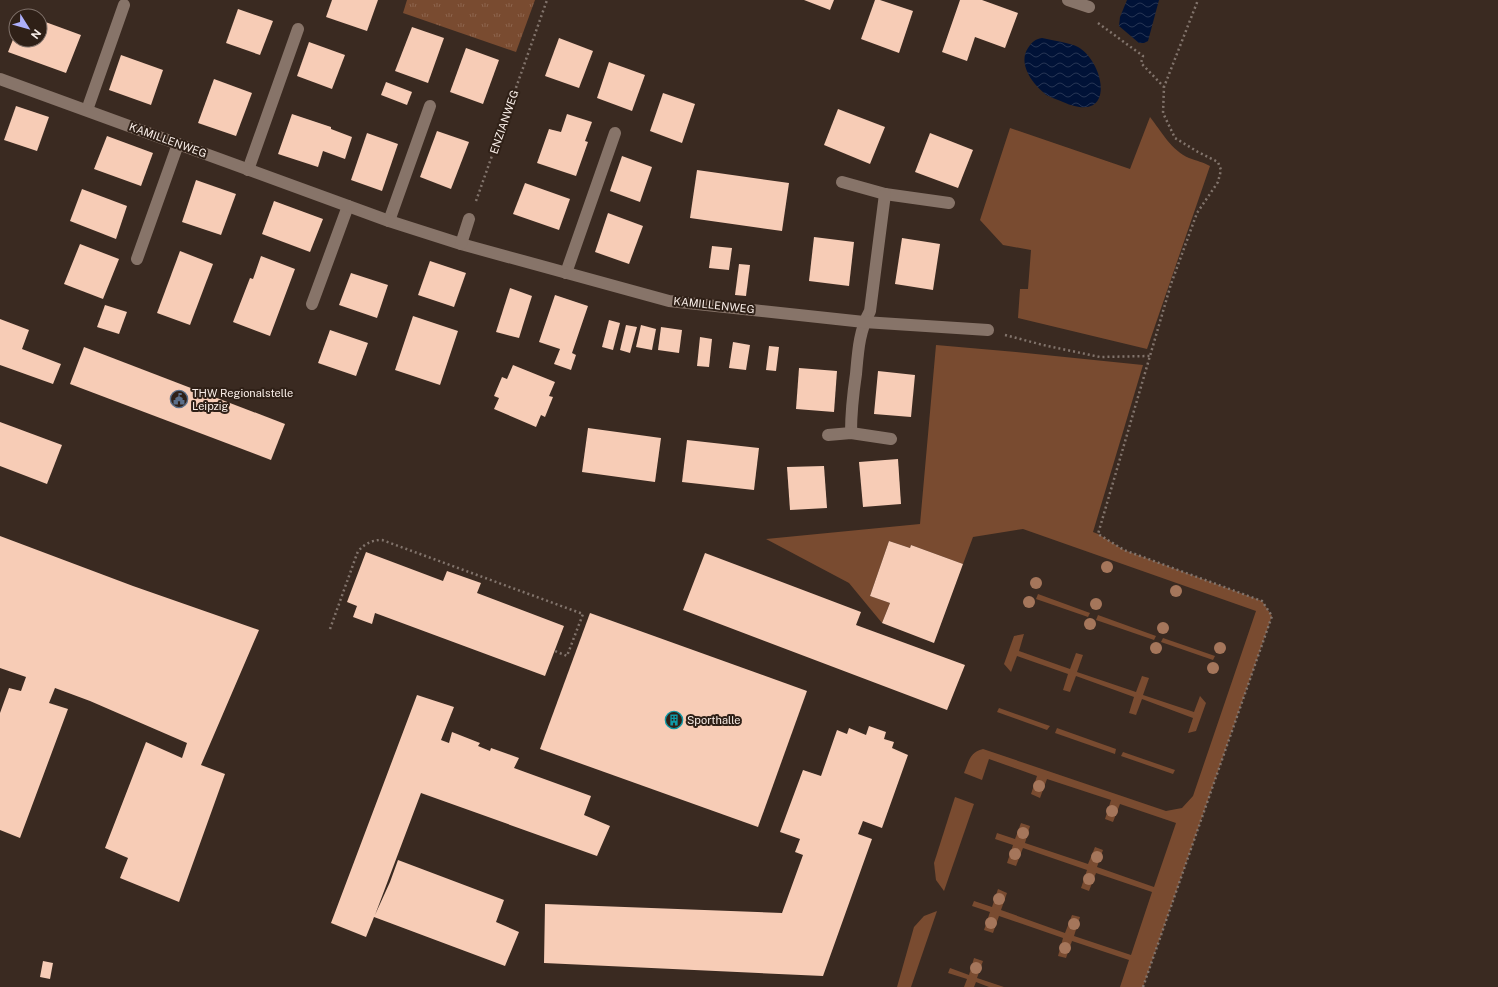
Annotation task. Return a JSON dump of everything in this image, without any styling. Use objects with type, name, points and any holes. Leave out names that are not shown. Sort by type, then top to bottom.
[{"type":"street","points":[[1068,0],[1088,7]]},
{"type":"street","points":[[87,110],[124,5]]},
{"type":"street","points":[[248,170],[298,30]]},
{"type":"street","name":"KAMILLENWEG","points":[[0,79],[389,221],[461,244],[669,301],[864,322],[988,330]]},
{"type":"street","points":[[389,221],[430,106]]},
{"type":"street","points":[[566,273],[615,133]]},
{"type":"street","points":[[137,258],[178,144]]},
{"type":"street","points":[[842,182],[885,194],[949,203]]},
{"type":"street","points":[[851,433],[851,415],[858,347],[864,322],[870,311],[885,194]]},
{"type":"street","points":[[312,304],[348,206]]},
{"type":"street","points":[[461,244],[470,219]]},
{"type":"street","points":[[828,435],[851,433],[891,439]]},
{"type":"path","name":"ENZIANWEG","points":[[470,219],[546,0]]},
{"type":"path","points":[[1143,987],[1272,616],[1262,601],[1124,550],[1098,534],[1171,284],[1197,213],[1218,182],[1222,170],[1218,162],[1175,138],[1163,113],[1164,87],[1198,0]]},
{"type":"path","points":[[1088,7],[1097,22],[1143,56],[1141,63],[1164,87]]},
{"type":"path","points":[[988,330],[1043,345],[1100,357],[1150,356]]},
{"type":"path","points":[[330,629],[358,551],[374,540],[382,540],[584,614],[567,656],[555,651]]},
{"type":"green space","points":[[407,0],[535,0],[516,52],[403,13]]},
{"type":"green space","points":[[1150,117],[1177,151],[1189,158],[1210,166],[1147,349],[1018,318],[1020,289],[1028,289],[1031,250],[1003,245],[980,220],[1010,128],[1130,169]]},
{"type":"green space","points":[[936,345],[1143,365],[1093,532],[1124,550],[1262,601],[1272,616],[1143,987],[1120,987],[1129,960],[1072,941],[1066,958],[1058,956],[1063,938],[999,916],[993,933],[984,930],[990,912],[972,906],[974,901],[992,907],[998,889],[1007,893],[1001,910],[1065,933],[1072,915],[1080,917],[1074,936],[1131,955],[1152,892],[1096,873],[1089,891],[1081,888],[1087,870],[1023,848],[1016,866],[1007,863],[1013,845],[995,839],[997,833],[1015,839],[1021,823],[1030,826],[1025,843],[1088,864],[1095,847],[1103,850],[1097,867],[1154,887],[1176,823],[1120,804],[1113,822],[1105,819],[1111,800],[1047,779],[1040,798],[1031,794],[1037,776],[989,759],[982,780],[964,773],[975,752],[983,749],[1166,811],[1182,808],[1193,796],[1256,611],[1023,529],[973,537],[963,564],[911,545],[910,548],[889,541],[870,596],[890,603],[882,623],[849,583],[766,539],[920,524]]},
{"type":"green space","points":[[1038,594],[1090,613],[1088,617],[1036,599]]},
{"type":"green space","points":[[1098,615],[1156,636],[1154,640],[1096,620]]},
{"type":"green space","points":[[1024,634],[1019,651],[1070,669],[1076,653],[1083,655],[1077,672],[1136,692],[1142,676],[1149,678],[1143,695],[1194,712],[1200,696],[1206,703],[1196,731],[1188,733],[1193,718],[1142,699],[1136,715],[1129,713],[1134,697],[1076,676],[1070,692],[1063,690],[1068,674],[1017,656],[1011,672],[1004,664],[1014,636]]},
{"type":"green space","points":[[1163,638],[1215,656],[1213,660],[1161,642]]},
{"type":"green space","points":[[999,708],[1050,726],[1047,730],[997,712]]},
{"type":"green space","points":[[1057,728],[1116,749],[1115,754],[1055,733]]},
{"type":"green space","points":[[1123,752],[1175,770],[1173,774],[1121,756]]},
{"type":"green space","points":[[955,797],[974,804],[944,891],[936,880],[934,863]]},
{"type":"green space","points":[[937,911],[911,987],[897,987],[914,927],[924,916]]},
{"type":"green space","points":[[974,958],[983,961],[977,978],[1004,987],[989,987],[976,982],[974,987],[964,987],[967,979],[948,973],[950,968],[969,975]]},
{"type":"water","points":[[1127,0],[1159,0],[1148,41],[1144,43],[1139,43],[1119,26],[1120,17]]},
{"type":"water","points":[[1042,38],[1078,47],[1087,54],[1099,77],[1101,89],[1099,99],[1092,106],[1081,107],[1063,102],[1050,97],[1039,89],[1027,72],[1024,60],[1025,54],[1032,42]]},
{"type":"building","points":[[332,0],[378,0],[367,31],[326,17]]},
{"type":"building","points":[[804,0],[834,0],[830,10]]},
{"type":"building","points":[[875,0],[880,0],[913,11],[899,53],[861,39]]},
{"type":"building","points":[[960,0],[982,0],[1018,13],[1005,48],[975,37],[967,61],[942,52]]},
{"type":"building","points":[[238,9],[273,21],[260,55],[226,43]]},
{"type":"building","points":[[48,23],[81,35],[66,73],[8,52],[10,48],[48,48]]},
{"type":"building","points":[[412,27],[444,38],[428,83],[395,71]]},
{"type":"building","points":[[559,38],[593,51],[579,88],[545,76]]},
{"type":"building","points":[[309,42],[345,55],[332,89],[297,76]]},
{"type":"building","points":[[466,48],[499,60],[483,104],[450,92]]},
{"type":"building","points":[[121,55],[163,70],[151,105],[109,90]]},
{"type":"building","points":[[609,62],[645,75],[632,111],[597,98]]},
{"type":"building","points":[[214,79],[252,93],[236,136],[198,123]]},
{"type":"building","points":[[386,82],[412,92],[407,105],[381,95]]},
{"type":"building","points":[[663,93],[695,104],[682,143],[650,131]]},
{"type":"building","points":[[16,106],[49,117],[37,151],[4,140]]},
{"type":"building","points":[[838,109],[885,127],[870,164],[824,145]]},
{"type":"building","points":[[292,114],[331,127],[331,129],[352,137],[345,159],[323,151],[318,167],[278,154]]},
{"type":"building","points":[[567,114],[592,122],[585,141],[588,142],[576,176],[537,163],[549,129],[561,132]]},
{"type":"building","points":[[437,131],[469,142],[451,189],[420,177]]},
{"type":"building","points":[[367,133],[398,144],[382,191],[351,180]]},
{"type":"building","points":[[930,133],[973,150],[958,188],[915,172]]},
{"type":"building","points":[[107,136],[153,153],[141,186],[94,169]]},
{"type":"building","points":[[622,156],[652,167],[640,202],[610,191]]},
{"type":"building","points":[[697,170],[789,183],[782,231],[690,218]]},
{"type":"building","points":[[196,180],[236,194],[221,235],[182,222]]},
{"type":"building","points":[[525,183],[570,199],[559,230],[513,214]]},
{"type":"building","points":[[82,189],[127,206],[116,239],[70,221]]},
{"type":"building","points":[[274,201],[323,219],[310,252],[262,234]]},
{"type":"building","points":[[608,213],[643,226],[629,264],[595,252]]},
{"type":"building","points":[[814,237],[854,242],[849,286],[809,281]]},
{"type":"building","points":[[902,238],[940,244],[933,290],[895,284]]},
{"type":"building","points":[[80,244],[119,259],[103,299],[64,284]]},
{"type":"building","points":[[712,246],[732,248],[729,270],[709,268]]},
{"type":"building","points":[[180,251],[213,264],[190,325],[157,313]]},
{"type":"building","points":[[261,256],[295,269],[270,336],[233,322],[250,278],[253,279]]},
{"type":"building","points":[[430,261],[466,273],[454,307],[418,295]]},
{"type":"building","points":[[739,264],[750,265],[746,296],[735,295]]},
{"type":"building","points":[[351,273],[388,285],[377,318],[339,305]]},
{"type":"building","points":[[510,288],[532,296],[519,338],[496,332]]},
{"type":"building","points":[[555,295],[588,306],[572,353],[576,355],[571,370],[554,364],[560,349],[539,342]]},
{"type":"building","points":[[105,305],[127,312],[119,334],[97,327]]},
{"type":"building","points":[[413,316],[458,331],[440,385],[395,370]]},
{"type":"building","points":[[0,319],[29,330],[22,349],[61,364],[53,384],[0,365]]},
{"type":"building","points":[[609,320],[620,323],[613,350],[602,347]]},
{"type":"building","points":[[626,325],[637,327],[630,353],[620,350]]},
{"type":"building","points":[[641,325],[656,329],[652,350],[636,347]]},
{"type":"building","points":[[661,327],[682,330],[679,353],[658,350]]},
{"type":"building","points":[[330,330],[368,343],[356,376],[318,363]]},
{"type":"building","points":[[700,337],[712,339],[709,367],[697,366]]},
{"type":"building","points":[[733,342],[750,345],[746,370],[729,368]]},
{"type":"building","points":[[769,346],[779,347],[776,371],[766,370]]},
{"type":"building","points":[[84,347],[285,424],[271,460],[70,384]]},
{"type":"building","points":[[513,365],[555,382],[549,396],[553,397],[545,417],[541,415],[536,427],[494,409],[499,398],[494,396],[502,377],[507,379]]},
{"type":"building","points":[[799,368],[837,371],[834,412],[796,409]]},
{"type":"building","points":[[878,371],[915,375],[911,417],[874,414]]},
{"type":"building","points":[[0,422],[62,445],[47,484],[0,466]]},
{"type":"building","points":[[588,428],[661,438],[655,482],[582,472]]},
{"type":"building","points":[[687,440],[759,448],[754,490],[682,482]]},
{"type":"building","points":[[898,459],[901,504],[863,507],[859,462]]},
{"type":"building","points":[[824,466],[827,508],[790,510],[787,467]]},
{"type":"building","points":[[0,536],[133,586],[259,630],[201,765],[225,774],[179,902],[120,878],[128,858],[105,848],[146,742],[182,758],[187,743],[90,701],[55,688],[49,703],[68,709],[20,838],[0,830],[0,713],[9,688],[21,691],[26,677],[0,668]]},
{"type":"building","points":[[889,541],[910,548],[911,545],[963,564],[934,643],[882,623],[890,603],[870,596]]},
{"type":"building","points":[[366,552],[443,581],[447,571],[481,583],[477,593],[564,626],[545,676],[375,613],[372,624],[353,617],[357,606],[347,602]]},
{"type":"building","points":[[705,553],[861,612],[856,625],[965,665],[947,710],[683,610]]},
{"type":"building","name":"Sporthalle","points":[[590,613],[807,691],[758,827],[540,749]]},
{"type":"building","points":[[417,695],[454,707],[441,740],[449,743],[452,732],[480,743],[478,746],[490,751],[491,748],[519,758],[514,768],[591,796],[584,815],[610,826],[597,856],[421,793],[375,915],[398,860],[504,900],[496,922],[519,932],[505,966],[374,917],[366,937],[331,923]]},
{"type":"building","points":[[869,726],[886,732],[884,739],[894,742],[892,748],[908,755],[882,828],[863,821],[858,834],[872,839],[823,976],[544,963],[545,904],[782,913],[803,855],[795,852],[800,839],[780,832],[803,770],[821,776],[837,730],[847,734],[849,728],[866,735]]},
{"type":"building","points":[[43,961],[53,963],[50,979],[40,977]]},
{"type":"place","name":"THW Regionalstelle Leipzig","points":[[179,399]]},
{"type":"place","name":"Sporthalle","points":[[674,720]]}]
